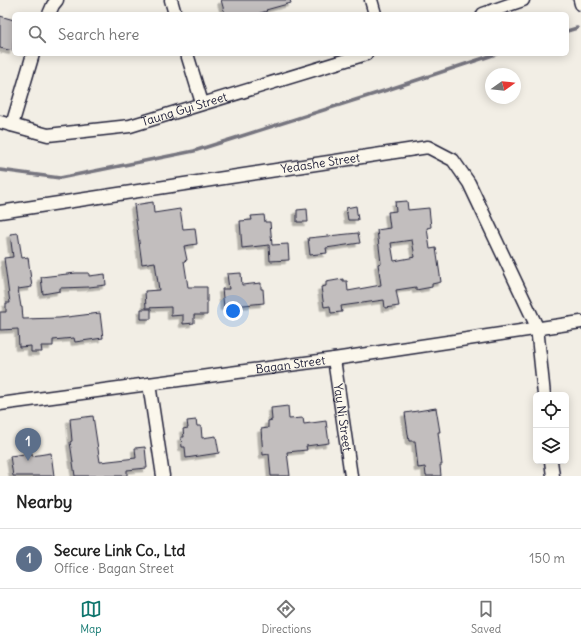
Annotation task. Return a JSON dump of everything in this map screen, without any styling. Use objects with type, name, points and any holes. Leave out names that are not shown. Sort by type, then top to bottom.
[{"type":"street","points":[[50,12],[57,0]]},
{"type":"street","points":[[171,0],[174,12]]},
{"type":"street","points":[[371,0],[374,12]]},
{"type":"street","points":[[489,12],[523,0]]},
{"type":"street","points":[[580,0],[581,4]]},
{"type":"street","points":[[6,124],[32,56]]},
{"type":"street","points":[[188,56],[202,103]]},
{"type":"street","name":"Taung Gyi Street","points":[[6,124],[48,135],[130,126],[359,56]]},
{"type":"street","name":"Yedashe Street","points":[[0,212],[428,147],[453,160],[469,183],[537,327],[544,392]]},
{"type":"street","name":"Bagan Street","points":[[0,404],[334,359],[537,327],[581,322]]},
{"type":"street","name":"Yay Ni Street","points":[[334,359],[351,476]]},
{"type":"street","points":[[149,384],[163,476]]},
{"type":"street","points":[[551,464],[553,476]]},
{"type":"building","points":[[221,0],[290,0],[291,3],[264,12],[224,12]]},
{"type":"building","points":[[0,16],[12,19],[12,51],[0,48]]},
{"type":"building","points":[[407,201],[408,210],[429,208],[431,227],[427,228],[430,249],[436,248],[441,282],[432,284],[432,287],[416,290],[416,287],[396,290],[399,306],[385,308],[384,300],[341,306],[342,312],[331,313],[330,306],[324,307],[321,287],[326,286],[326,282],[343,279],[343,281],[347,281],[348,291],[381,285],[378,264],[381,263],[377,230],[390,228],[388,212],[396,211],[395,202]],"holes":[[[412,240],[415,257],[394,261],[391,243]]]},
{"type":"building","points":[[153,202],[154,213],[180,209],[183,229],[195,228],[197,244],[184,246],[187,260],[184,261],[188,287],[207,287],[207,315],[194,315],[194,323],[183,324],[183,315],[171,316],[171,307],[146,308],[145,291],[159,290],[155,262],[142,264],[134,205]]},
{"type":"building","points":[[356,206],[358,220],[348,220],[346,208]]},
{"type":"building","points":[[307,209],[308,222],[297,222],[297,210]]},
{"type":"building","points":[[264,215],[265,222],[270,222],[272,245],[288,244],[289,260],[270,261],[269,245],[242,248],[240,221],[252,220],[251,216]]},
{"type":"building","points":[[18,233],[22,258],[28,257],[32,287],[18,289],[23,319],[59,318],[100,313],[103,338],[75,342],[74,338],[53,340],[53,346],[41,346],[42,352],[31,352],[31,346],[19,347],[18,329],[0,330],[0,312],[6,312],[6,303],[10,303],[4,258],[13,257],[10,234]]},
{"type":"building","points":[[358,233],[360,243],[326,248],[327,253],[310,255],[308,238]]},
{"type":"building","points":[[89,273],[89,276],[105,274],[106,285],[60,288],[60,291],[43,294],[41,277]]},
{"type":"building","points":[[241,273],[242,285],[261,283],[264,303],[224,307],[222,289],[229,289],[227,274]]},
{"type":"building","points":[[141,309],[151,309],[151,319],[141,319]]},
{"type":"building","points":[[288,406],[289,419],[303,418],[304,424],[326,421],[329,443],[306,446],[307,450],[287,452],[290,476],[271,476],[269,454],[263,455],[261,429],[268,428],[268,421],[272,420],[271,408]]},
{"type":"building","points":[[436,408],[440,432],[438,432],[442,465],[440,465],[441,476],[426,476],[425,467],[418,468],[415,441],[409,441],[405,413]]},
{"type":"building","points":[[93,416],[100,462],[136,458],[135,448],[145,447],[147,468],[127,470],[127,476],[75,476],[70,442],[72,441],[70,419]]},
{"type":"building","points":[[196,420],[197,426],[201,426],[202,438],[216,436],[219,453],[186,458],[185,447],[182,447],[181,437],[184,437],[183,429],[188,428],[187,421]]},
{"type":"building","points":[[32,453],[32,456],[51,453],[54,476],[13,476],[10,456]]},
{"type":"waterway","points":[[569,30],[577,28]]},
{"type":"waterway","points":[[0,170],[60,178],[194,151],[490,56]]},
{"type":"place","name":"Secure Link Co., Ltd","points":[[28,461]]}]
